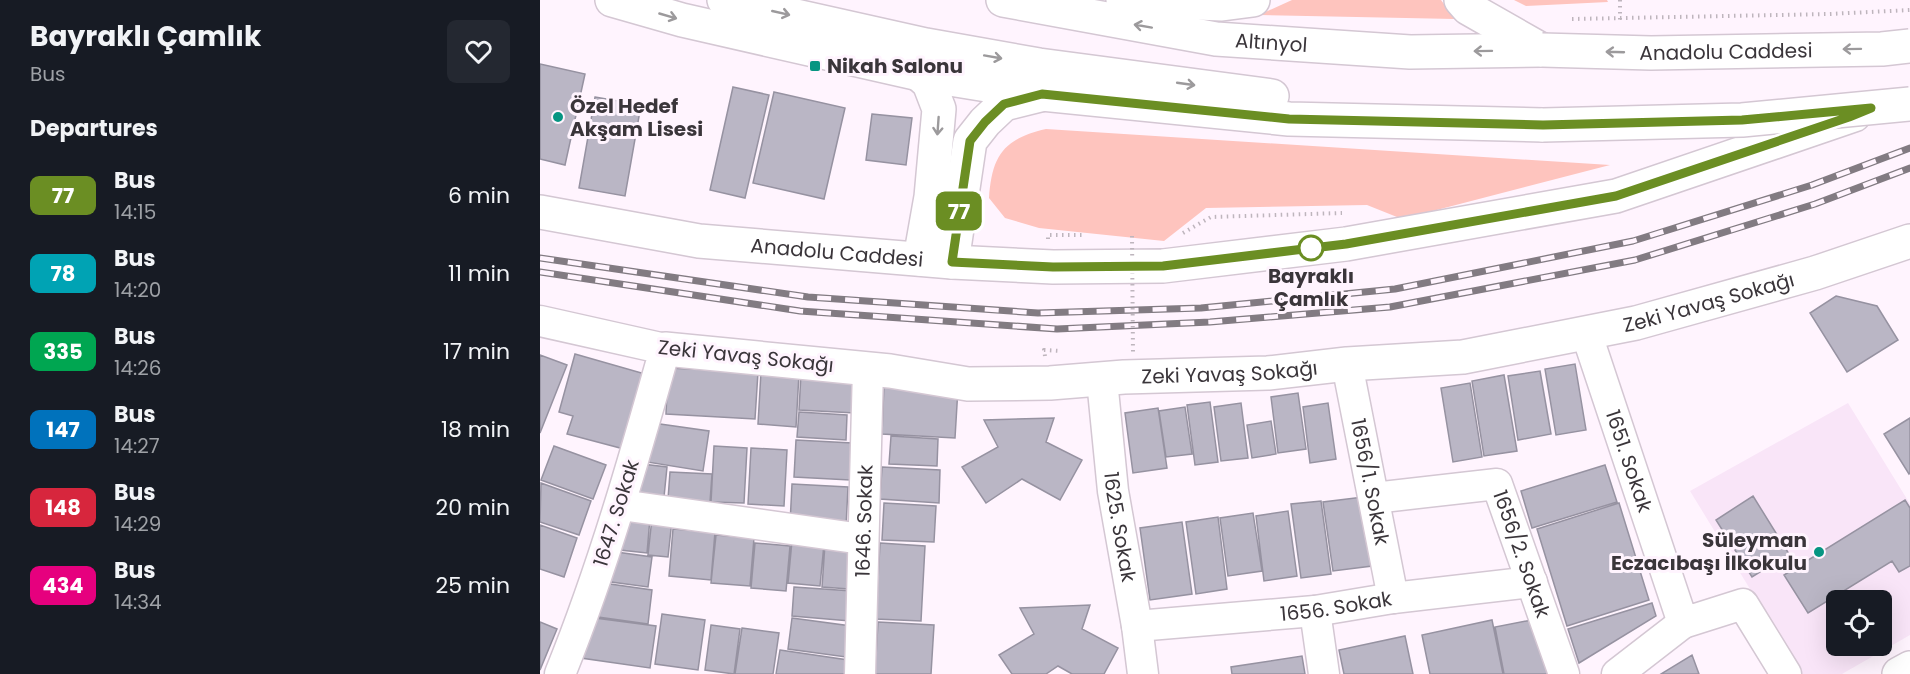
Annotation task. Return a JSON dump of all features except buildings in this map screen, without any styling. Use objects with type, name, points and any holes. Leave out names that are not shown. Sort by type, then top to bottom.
[{"type":"main road","points":[[612,0],[682,20],[919,74],[1042,94],[1289,119],[1543,125],[1742,120],[1910,104]]},
{"type":"main road","points":[[724,0],[874,35],[1039,65],[1330,104],[1543,125]]},
{"type":"main road","name":"Altınyol","points":[[1003,0],[1216,39],[1410,52],[1542,50]]},
{"type":"main road","points":[[1123,0],[1222,4],[1253,0]]},
{"type":"main road","points":[[1461,0],[1468,9],[1542,50]]},
{"type":"main road","name":"Anadolu Caddesi","points":[[1542,50],[1652,53],[1882,49],[1910,46]]},
{"type":"main road","points":[[919,74],[929,83],[939,109],[931,196],[920,259]]},
{"type":"main road","name":"Anadolu Caddesi","points":[[540,212],[699,241],[952,262],[1053,267],[1163,266],[1346,244],[1616,196],[1849,117],[1910,90]]},
{"type":"main road","points":[[952,262],[970,141],[985,122],[1004,104],[1042,94]]},
{"type":"main road","name":"Zeki Yavaş Sokağı","points":[[665,350],[868,369],[968,384],[1050,383],[1268,373],[1347,364],[1463,357],[1636,323],[1795,278],[1910,241]]},
{"type":"main road","points":[[1899,674],[1910,668]]},
{"type":"street","name":"Zeki Yavaş Sokağı","points":[[540,321],[665,350]]},
{"type":"street","name":"1651. Sokak","points":[[1586,332],[1683,623]]},
{"type":"street","name":"1647. Sokak","points":[[560,674],[621,505],[665,350]]},
{"type":"street","name":"1656/1. Sokak","points":[[1347,364],[1393,598]]},
{"type":"street","name":"1646. Sokak","points":[[860,674],[868,369]]},
{"type":"street","name":"1625. Sokak","points":[[1101,380],[1113,491],[1137,626],[1143,674]]},
{"type":"street","name":"1656/2. Sokak","points":[[1374,498],[1497,484],[1564,674]]},
{"type":"street","points":[[621,505],[862,539]]},
{"type":"street","name":"1656. Sokak","points":[[1137,626],[1315,611],[1393,598],[1532,582]]},
{"type":"street","points":[[1617,674],[1683,623],[1743,604],[1786,674]]},
{"type":"street","points":[[1315,611],[1324,674]]},
{"type":"path","points":[[1620,0],[1621,29]]},
{"type":"path","points":[[1571,19],[1829,14],[1910,10]]},
{"type":"path","points":[[1174,239],[1211,217],[1349,213]]},
{"type":"path","points":[[1047,245],[1048,235]]},
{"type":"path","points":[[1132,236],[1133,354]]},
{"type":"path","points":[[1129,244],[1141,244]]},
{"type":"shaded area","points":[[1292,0],[1441,0],[1455,19],[1259,15]]},
{"type":"shaded area","points":[[1514,0],[1607,0],[1608,2],[1526,6]]},
{"type":"shaded area","points":[[1046,129],[1610,165],[1402,219],[1367,205],[1206,208],[1164,241],[1039,228],[1005,218],[989,198],[997,160],[1010,144],[1019,138]]},
{"type":"shaded area","name":"Süleyman Eczacıbaşı İlkokulu","points":[[1848,403],[1910,504],[1910,635],[1892,645],[1892,590],[1826,590],[1826,656],[1873,656],[1842,674],[1802,674],[1690,491]]},
{"type":"railway","points":[[540,258],[808,297],[1038,313],[1201,308],[1395,289],[1633,241],[1812,185],[1910,148]]},
{"type":"railway","points":[[540,272],[800,311],[1057,329],[1210,322],[1390,307],[1635,260],[1815,204],[1910,168]]},
{"type":"bus line","name":"77","points":[[1042,94],[1289,119],[1543,125],[1742,120],[1871,108],[1616,196],[1346,244],[1163,266],[1053,267],[952,262],[970,141],[985,122],[1004,104],[1042,94]]},
{"type":"place","name":"Nikah Salonu","points":[[815,66]]},
{"type":"place","name":"Özel Hedef Akşam Lisesi","points":[[558,117]]},
{"type":"place","name":"Bayraklı Çamlık","points":[[1311,248]]},
{"type":"place","name":"Süleyman Eczacıbaşı İlkokulu","points":[[1819,552]]}]
